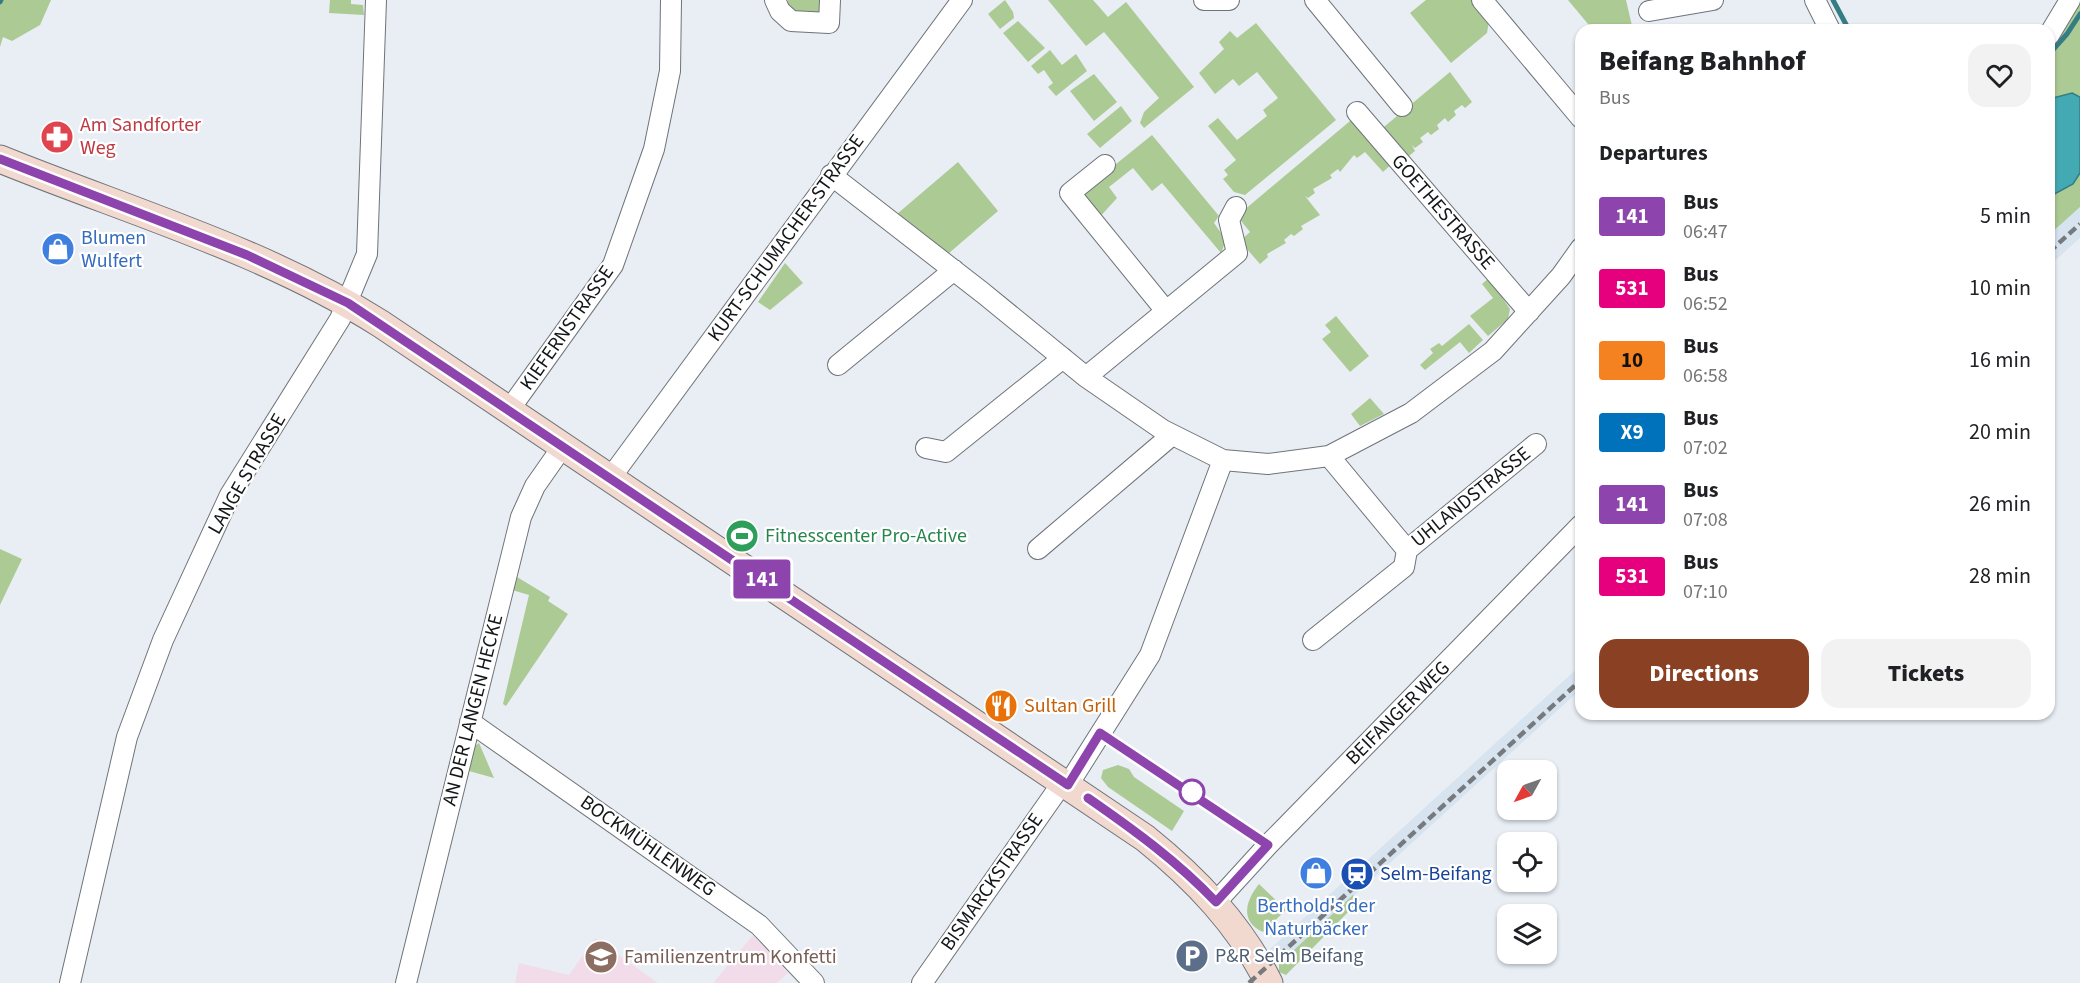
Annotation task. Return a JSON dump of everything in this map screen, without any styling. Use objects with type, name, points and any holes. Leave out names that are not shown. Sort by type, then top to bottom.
[{"type":"street","name":"LANGE STRASSE","points":[[70,983],[75,950],[127,737],[163,640],[230,495],[348,303],[367,254],[376,0]]},
{"type":"street","name":"KIEFERNSTRASSE","points":[[509,410],[613,265],[654,149],[670,71],[671,0]]},
{"type":"street","points":[[775,0],[780,11],[791,21],[829,23],[830,0]]},
{"type":"street","name":"KURT-SCHUMACHER-STRASSE","points":[[611,477],[962,0]]},
{"type":"street","points":[[1204,0],[1229,0]]},
{"type":"street","points":[[1315,0],[1402,105]]},
{"type":"street","points":[[1482,0],[1575,111]]},
{"type":"street","points":[[1648,14],[1713,0]]},
{"type":"street","points":[[1815,0],[1827,24]]},
{"type":"street","points":[[2055,25],[2070,0]]},
{"type":"street","name":"GOETHESTRASSE","points":[[1357,112],[1529,312]]},
{"type":"street","points":[[0,159],[247,255],[348,303],[611,477],[1146,838],[1185,870],[1216,902],[1251,949],[1269,983]]},
{"type":"street","points":[[1105,165],[1070,193],[1166,311]]},
{"type":"street","points":[[831,175],[954,270],[1086,377],[1172,435],[1223,460],[1268,464],[1329,456],[1411,413],[1494,351],[1575,255]]},
{"type":"street","points":[[1086,377],[1237,252],[1229,220],[1236,207]]},
{"type":"street","points":[[838,365],[954,270]]},
{"type":"street","points":[[926,448],[946,452],[1063,358]]},
{"type":"street","points":[[1038,549],[1172,435]]},
{"type":"street","name":"UHLANDSTRASSE","points":[[1313,640],[1404,567],[1407,550],[1536,444]]},
{"type":"street","name":"AN DER LANGEN HECKE","points":[[406,983],[521,517],[535,486],[562,446]]},
{"type":"street","name":"UHLANDSTRASSE","points":[[1329,456],[1407,550]]},
{"type":"street","name":"BISMARCKSTRASSE","points":[[922,983],[1066,784],[1150,655],[1223,460]]},
{"type":"street","name":"BEIFANGER WEG","points":[[1216,902],[1276,836],[1575,531]]},
{"type":"street","name":"BOCKMÜHLENWEG","points":[[470,722],[759,925],[814,983]]},
{"type":"shaded area","points":[[2080,207],[2080,238],[2055,261],[2055,230]]},
{"type":"shaded area","points":[[1575,670],[1575,694],[1503,760],[1497,760],[1497,765],[1279,964],[1269,950]]},
{"type":"shaded area","name":"Familienzentrum Konfetti","points":[[753,935],[788,973],[777,983],[713,983]]},
{"type":"shaded area","name":"Familienzentrum Konfetti","points":[[595,938],[658,983],[515,983],[519,963],[569,975]]},
{"type":"green space","points":[[0,0],[51,0],[40,25],[12,41],[3,37],[0,47]]},
{"type":"green space","points":[[330,0],[351,0],[351,4],[363,5],[364,15],[329,13]]},
{"type":"green space","points":[[788,0],[824,0],[823,18],[797,17],[787,7]]},
{"type":"green space","points":[[1005,0],[1014,18],[1000,29],[988,14]]},
{"type":"green space","points":[[1048,0],[1093,0],[1108,17],[1126,2],[1194,87],[1144,128],[1140,123],[1144,112],[1159,98],[1104,32],[1086,46]]},
{"type":"green space","points":[[1426,0],[1472,0],[1489,21],[1487,33],[1451,63],[1410,13]]},
{"type":"green space","points":[[1568,0],[1626,0],[1632,24],[1588,24]]},
{"type":"green space","points":[[2080,0],[2080,207],[2055,230],[2055,39],[2070,20]]},
{"type":"green space","points":[[1018,21],[1045,48],[1028,62],[1003,33]]},
{"type":"green space","points":[[1256,23],[1336,120],[1245,195],[1234,192],[1223,179],[1228,175],[1224,170],[1236,160],[1208,126],[1218,118],[1237,140],[1267,116],[1263,110],[1278,98],[1257,72],[1239,86],[1233,79],[1215,94],[1199,73],[1224,49],[1219,42],[1230,31],[1237,38]]},
{"type":"green space","points":[[1050,50],[1062,65],[1076,54],[1087,71],[1056,96],[1048,87],[1053,83],[1044,70],[1038,74],[1031,66]]},
{"type":"green space","points":[[1450,72],[1472,102],[1465,108],[1462,105],[1454,111],[1456,115],[1448,122],[1445,118],[1437,125],[1439,129],[1431,135],[1428,132],[1420,138],[1423,142],[1415,148],[1412,145],[1415,151],[1404,160],[1379,131]]},
{"type":"green space","points":[[1094,74],[1117,102],[1094,121],[1070,91]]},
{"type":"green space","points":[[1121,106],[1132,121],[1100,148],[1087,134]]},
{"type":"green space","points":[[1356,116],[1394,162],[1383,172],[1365,152],[1357,158],[1354,155],[1340,172],[1338,169],[1330,175],[1332,178],[1313,189],[1315,193],[1308,198],[1305,196],[1320,215],[1301,226],[1303,229],[1294,236],[1291,234],[1284,240],[1286,243],[1267,254],[1268,257],[1260,264],[1240,241],[1250,232],[1237,216]]},
{"type":"green space","points":[[1152,135],[1219,216],[1214,223],[1226,240],[1221,253],[1162,183],[1152,191],[1133,168],[1109,187],[1117,198],[1098,219],[1079,194]]},
{"type":"green space","points":[[958,162],[998,211],[941,260],[890,220]]},
{"type":"green space","points":[[785,263],[803,283],[770,310],[758,302]]},
{"type":"green space","points":[[1489,278],[1510,309],[1508,319],[1488,336],[1470,316],[1493,298],[1482,284]]},
{"type":"green space","points":[[1336,316],[1369,356],[1350,372],[1322,339],[1331,332],[1325,325]]},
{"type":"green space","points":[[1469,324],[1483,340],[1469,353],[1460,342],[1425,370],[1420,365],[1433,353],[1430,349],[1439,343],[1442,346]]},
{"type":"green space","points":[[1370,398],[1384,414],[1360,426],[1351,414]]},
{"type":"green space","points":[[0,549],[22,559],[0,605]]},
{"type":"green space","points":[[517,577],[550,597],[548,601],[568,614],[506,706],[503,704],[529,595],[512,590]]},
{"type":"green space","points":[[479,743],[494,778],[469,771],[475,746]]},
{"type":"green space","points":[[1118,765],[1129,769],[1134,777],[1184,811],[1172,831],[1108,787],[1101,778],[1103,770]]},
{"type":"green space","points":[[1259,884],[1286,910],[1263,932],[1250,922],[1247,910],[1248,903]]},
{"type":"green space","points":[[1353,895],[1358,902],[1286,975],[1279,972],[1279,964]]},
{"type":"water","points":[[2072,93],[2080,97],[2080,173],[2073,184],[2055,194],[2055,97]]},
{"type":"waterway","points":[[1833,0],[1846,24]]},
{"type":"waterway","points":[[2055,47],[2080,14]]},
{"type":"railway","points":[[2055,247],[2080,224]]},
{"type":"railway","points":[[1249,983],[1575,685]]},
{"type":"bus line","name":"141","points":[[0,159],[247,255],[348,303],[1068,785],[1100,733],[1268,845],[1216,902],[1185,870],[1146,838],[1088,798]]},
{"type":"place","name":"Am Sandforter Weg","points":[[57,137]]},
{"type":"place","name":"Blumen Wulfert","points":[[58,249]]},
{"type":"place","name":"Fitnesscenter Pro-Active","points":[[742,536]]},
{"type":"place","name":"Sultan Grill","points":[[1001,706]]},
{"type":"place","name":"Berthold's der Naturbäcker","points":[[1316,873]]},
{"type":"place","name":"Selm-Beifang","points":[[1357,874]]},
{"type":"place","name":"P&R Selm Beifang","points":[[1192,956]]},
{"type":"place","name":"Familienzentrum Konfetti","points":[[601,957]]}]
